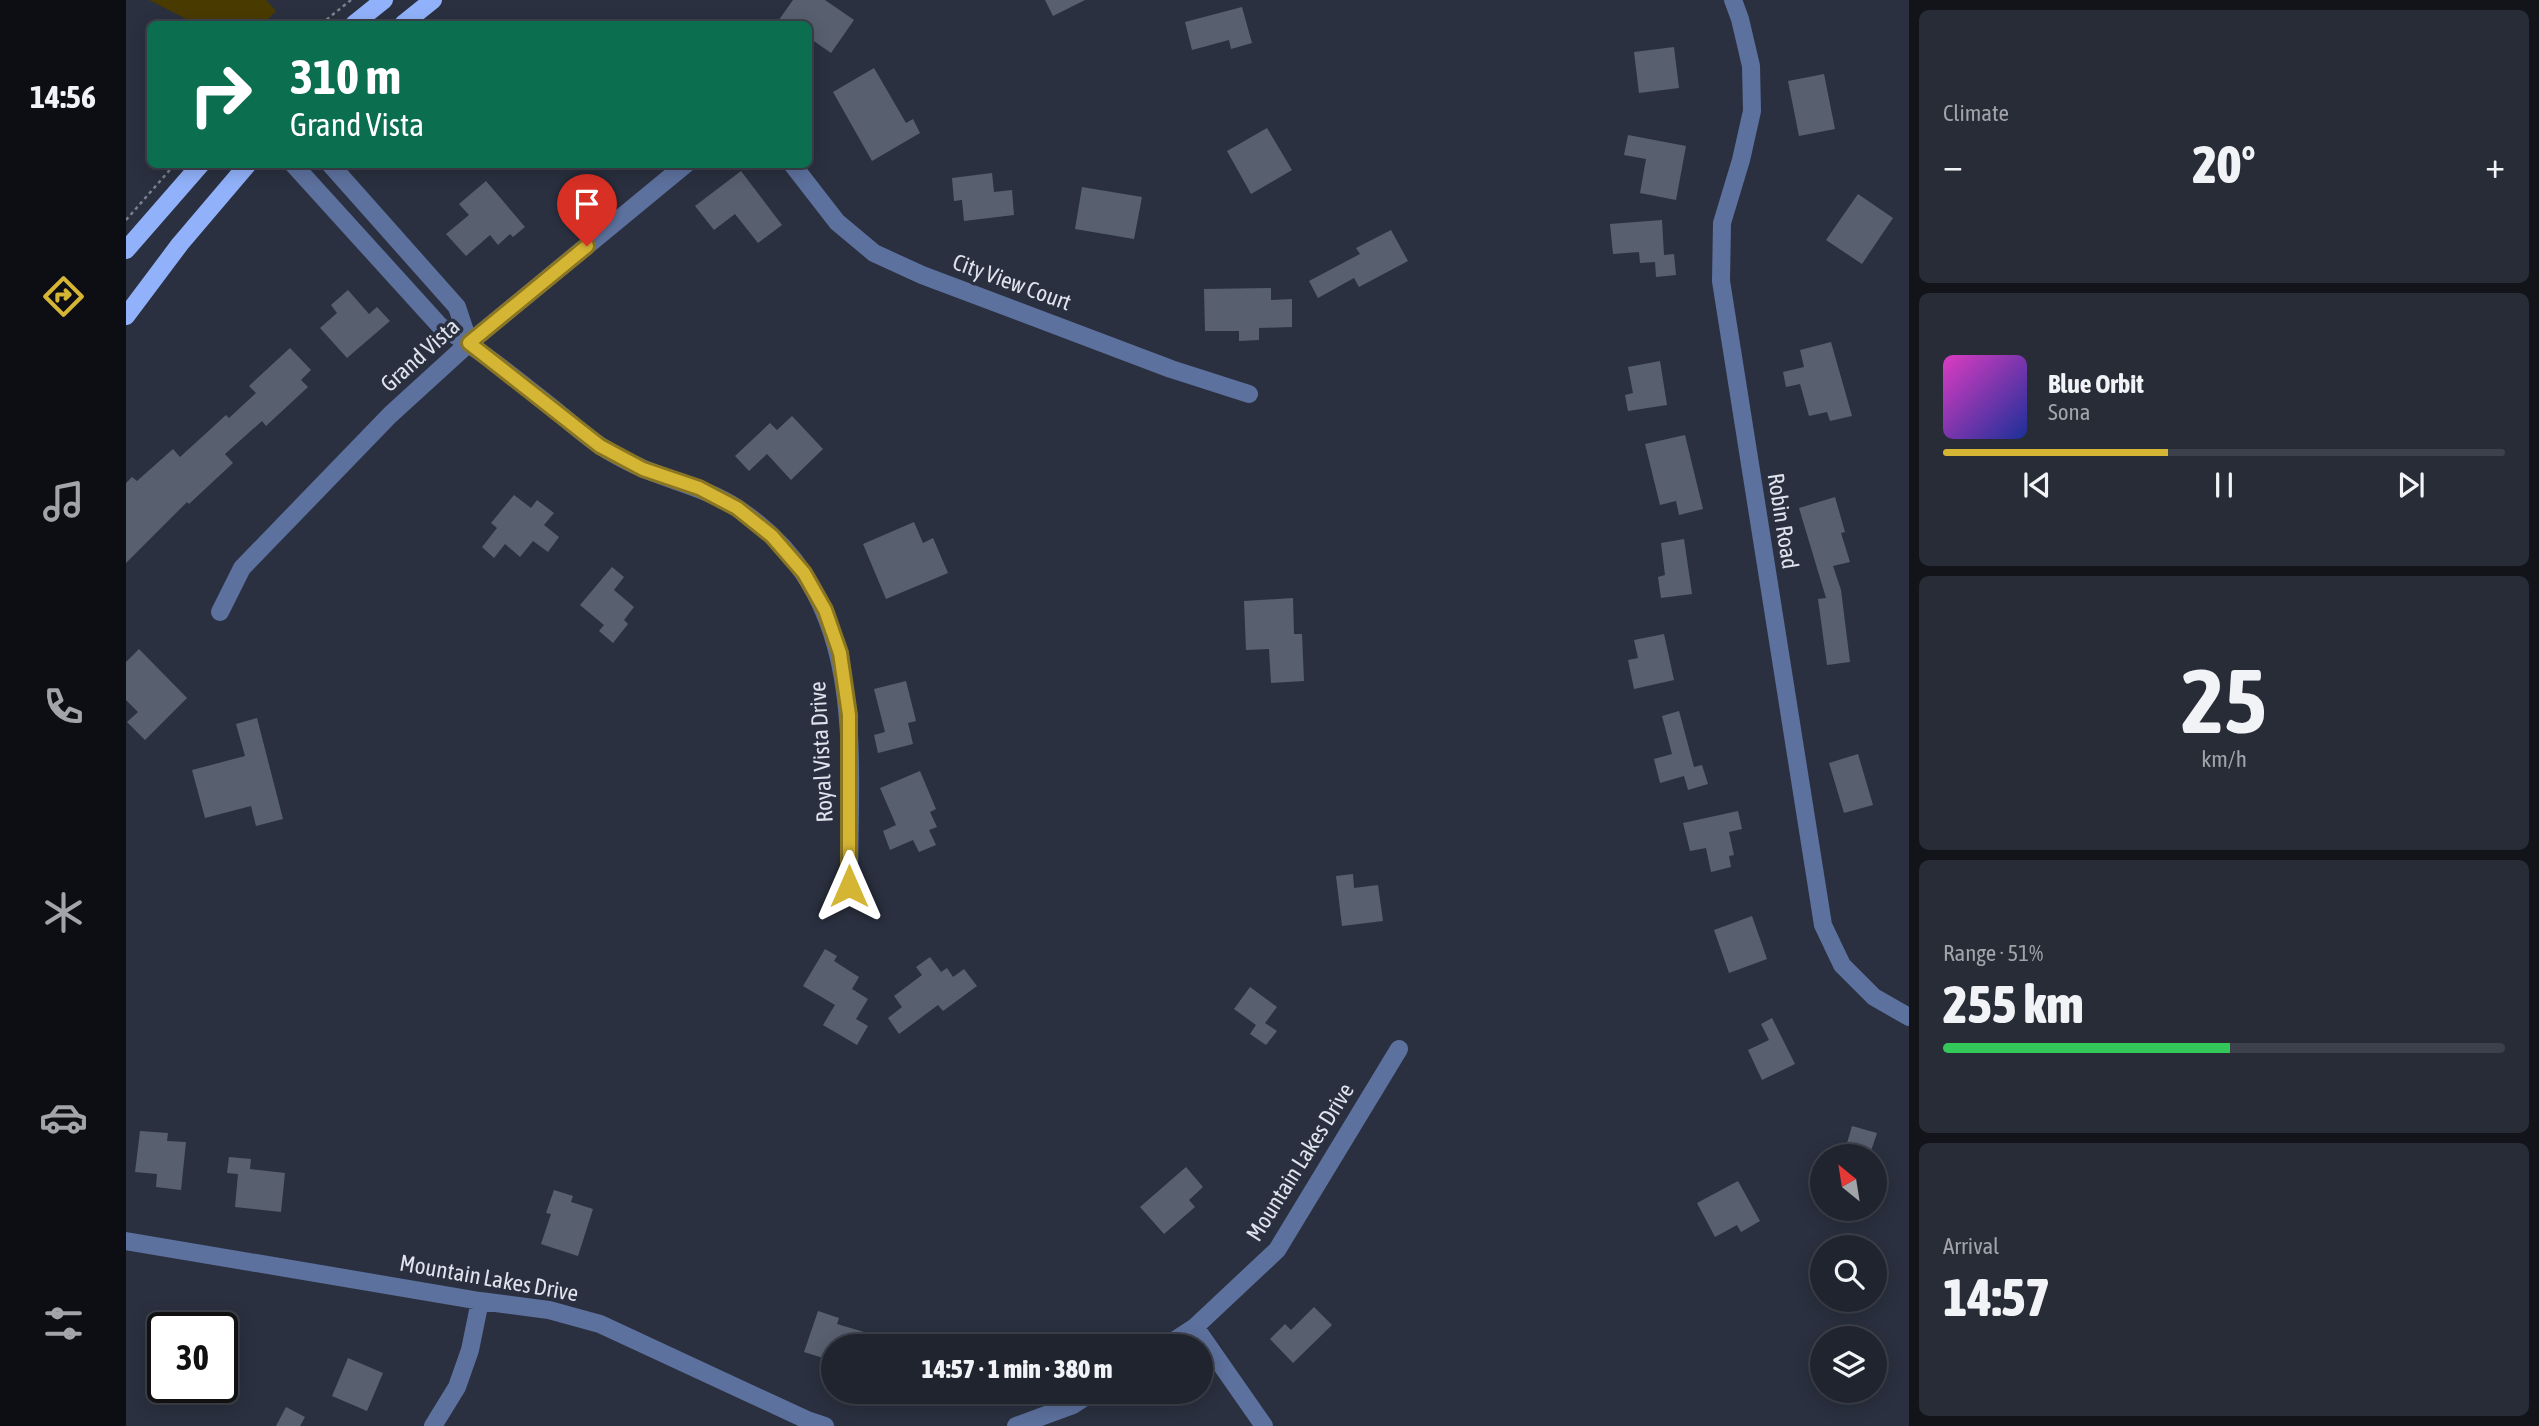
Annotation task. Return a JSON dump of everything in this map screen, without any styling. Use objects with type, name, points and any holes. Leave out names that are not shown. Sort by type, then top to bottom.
[{"type":"main road","points":[[358,21],[384,0]]},
{"type":"main road","points":[[407,21],[433,0]]},
{"type":"main road","points":[[126,250],[198,168]]},
{"type":"main road","points":[[126,316],[180,244],[245,168]]},
{"type":"street","name":"Robin Road","points":[[1732,0],[1740,19],[1751,66],[1752,111],[1722,223],[1721,281],[1823,925],[1842,965],[1874,997],[1909,1017]]},
{"type":"street","name":"Royal Vista Drive","points":[[297,168],[440,326],[469,343],[600,446],[643,469],[699,488],[737,508],[772,536],[804,573],[825,610],[840,653],[849,715],[849,886]]},
{"type":"street","points":[[334,168],[457,307],[469,343]]},
{"type":"street","name":"Grand Vista","points":[[220,612],[242,568],[390,415],[469,343],[681,168]]},
{"type":"street","name":"City View Court","points":[[795,168],[837,222],[874,253],[922,275],[1171,369],[1249,394]]},
{"type":"street","points":[[380,261],[400,243]]},
{"type":"street","name":"Mountain Lakes Drive","points":[[1184,1334],[1277,1251],[1399,1049]]},
{"type":"street","name":"Mountain Lakes Drive","points":[[126,1241],[480,1301],[549,1310],[600,1324],[825,1426]]},
{"type":"street","points":[[433,1426],[457,1387],[470,1350],[480,1301]]},
{"type":"street","points":[[1195,1327],[1264,1426]]},
{"type":"street","points":[[1016,1426],[1074,1404]]},
{"type":"path","points":[[325,21],[351,0]]},
{"type":"path","points":[[126,220],[172,168]]},
{"type":"shaded area","points":[[149,0],[266,0],[276,11],[266,21],[190,21]]},
{"type":"building","points":[[793,0],[825,0],[854,20],[831,53],[812,40],[812,21],[778,21]]},
{"type":"building","points":[[1045,0],[1085,0],[1053,16]]},
{"type":"building","points":[[1242,7],[1252,43],[1231,49],[1229,40],[1192,50],[1185,22]]},
{"type":"building","points":[[1674,47],[1679,88],[1639,93],[1634,52]]},
{"type":"building","points":[[874,68],[906,123],[913,119],[920,133],[872,161],[833,92]]},
{"type":"building","points":[[1824,74],[1835,129],[1799,136],[1788,81]]},
{"type":"building","points":[[1267,128],[1292,170],[1251,194],[1227,151]]},
{"type":"building","points":[[1628,135],[1686,146],[1676,200],[1640,193],[1646,159],[1624,155]]},
{"type":"building","points":[[741,171],[782,225],[758,243],[735,214],[714,230],[695,206]]},
{"type":"building","points":[[992,173],[994,192],[1012,190],[1014,215],[964,221],[962,200],[954,201],[952,178]]},
{"type":"building","points":[[486,181],[525,227],[513,237],[510,234],[498,245],[490,235],[466,256],[446,234],[469,215],[459,204]]},
{"type":"building","points":[[1082,187],[1142,197],[1134,239],[1075,229]]},
{"type":"building","points":[[1858,194],[1893,218],[1862,264],[1826,240]]},
{"type":"building","points":[[1662,220],[1664,255],[1674,254],[1676,275],[1656,277],[1655,262],[1640,263],[1639,252],[1613,254],[1610,224]]},
{"type":"building","points":[[1391,230],[1408,261],[1359,287],[1354,278],[1318,298],[1309,281],[1360,254],[1356,248]]},
{"type":"building","points":[[1271,288],[1271,300],[1292,299],[1292,327],[1259,328],[1259,340],[1239,341],[1239,331],[1205,331],[1204,289]]},
{"type":"building","points":[[348,290],[369,314],[377,307],[390,321],[347,358],[320,328],[337,313],[331,305]]},
{"type":"building","points":[[1831,342],[1852,416],[1830,421],[1827,412],[1809,416],[1800,384],[1786,387],[1783,372],[1804,367],[1800,350]]},
{"type":"building","points":[[290,348],[311,370],[301,380],[308,387],[266,426],[262,421],[225,454],[233,463],[189,504],[187,502],[126,563],[126,483],[132,477],[137,481],[173,449],[180,457],[226,415],[229,418],[256,393],[249,386]]},
{"type":"building","points":[[1660,361],[1667,405],[1628,411],[1625,395],[1633,393],[1628,367]]},
{"type":"building","points":[[792,416],[823,449],[791,480],[767,454],[749,471],[735,456],[770,423],[777,430]]},
{"type":"building","points":[[1685,435],[1703,509],[1679,515],[1676,501],[1660,505],[1645,444]]},
{"type":"building","points":[[514,495],[531,508],[537,500],[554,513],[544,525],[559,537],[548,552],[533,541],[520,557],[505,544],[494,558],[482,547],[497,528],[491,523]]},
{"type":"building","points":[[1835,497],[1845,532],[1841,533],[1850,562],[1833,566],[1841,590],[1850,662],[1827,665],[1818,599],[1826,598],[1799,508]]},
{"type":"building","points":[[914,522],[923,543],[933,538],[948,573],[886,599],[863,544]]},
{"type":"building","points":[[1684,539],[1692,594],[1661,598],[1658,577],[1665,575],[1661,543]]},
{"type":"building","points":[[612,567],[624,577],[614,590],[634,607],[624,620],[628,624],[613,643],[599,631],[604,625],[580,605]]},
{"type":"building","points":[[1293,598],[1294,634],[1302,634],[1304,681],[1271,683],[1269,649],[1246,650],[1244,601]]},
{"type":"building","points":[[1664,634],[1674,680],[1634,689],[1628,660],[1638,658],[1634,640]]},
{"type":"building","points":[[139,649],[187,698],[145,740],[127,722],[138,712],[126,700],[126,662]]},
{"type":"building","points":[[906,681],[916,721],[908,723],[913,744],[878,753],[874,735],[885,732],[874,689]]},
{"type":"building","points":[[1679,711],[1694,767],[1702,765],[1708,784],[1688,790],[1684,776],[1660,783],[1654,759],[1672,754],[1662,716]]},
{"type":"building","points":[[257,718],[283,819],[256,826],[251,806],[205,818],[192,770],[245,756],[236,724]]},
{"type":"building","points":[[1858,754],[1873,805],[1844,813],[1829,763]]},
{"type":"building","points":[[920,771],[936,809],[930,812],[937,827],[929,830],[936,845],[919,852],[913,840],[890,850],[883,831],[896,825],[880,788]]},
{"type":"building","points":[[1738,811],[1742,829],[1729,832],[1734,855],[1729,856],[1731,867],[1711,872],[1706,848],[1690,851],[1683,823]]},
{"type":"building","points":[[1353,874],[1354,888],[1378,885],[1383,921],[1342,926],[1336,876]]},
{"type":"building","points":[[1752,916],[1767,959],[1729,973],[1714,930]]},
{"type":"building","points":[[825,949],[837,956],[834,961],[859,977],[852,989],[868,999],[856,1019],[868,1026],[857,1045],[823,1025],[835,1005],[803,986]]},
{"type":"building","points":[[930,957],[941,972],[947,968],[953,977],[964,969],[977,986],[943,1011],[938,1005],[899,1034],[888,1018],[902,1007],[894,996],[922,975],[916,967]]},
{"type":"building","points":[[1250,987],[1277,1007],[1265,1023],[1277,1031],[1266,1045],[1250,1034],[1256,1025],[1234,1009]]},
{"type":"building","points":[[1772,1018],[1795,1064],[1762,1080],[1748,1050],[1769,1040],[1761,1024]]},
{"type":"building","points":[[1852,1126],[1877,1133],[1873,1144],[1847,1144]]},
{"type":"building","points":[[140,1131],[168,1133],[167,1141],[186,1142],[181,1190],[156,1187],[157,1174],[135,1172]]},
{"type":"building","points":[[229,1157],[251,1159],[250,1169],[285,1173],[281,1212],[235,1207],[238,1174],[227,1173]]},
{"type":"building","points":[[1186,1167],[1203,1187],[1189,1200],[1195,1207],[1164,1234],[1140,1207]]},
{"type":"building","points":[[1738,1181],[1760,1221],[1741,1232],[1737,1225],[1715,1237],[1697,1203]]},
{"type":"building","points":[[554,1190],[573,1196],[571,1202],[593,1209],[578,1256],[541,1244],[551,1214],[546,1213]]},
{"type":"building","points":[[1314,1307],[1332,1325],[1293,1363],[1270,1339],[1285,1324],[1291,1330]]},
{"type":"building","points":[[818,1311],[839,1318],[837,1324],[864,1332],[821,1334],[821,1357],[804,1352]]},
{"type":"building","points":[[348,1358],[383,1373],[367,1411],[332,1396]]},
{"type":"building","points":[[286,1407],[305,1417],[300,1426],[276,1426]]},
{"type":"route","points":[[587,246],[469,343],[600,446],[643,469],[699,488],[737,508],[772,536],[804,573],[825,610],[840,653],[849,715],[849,886]]}]
